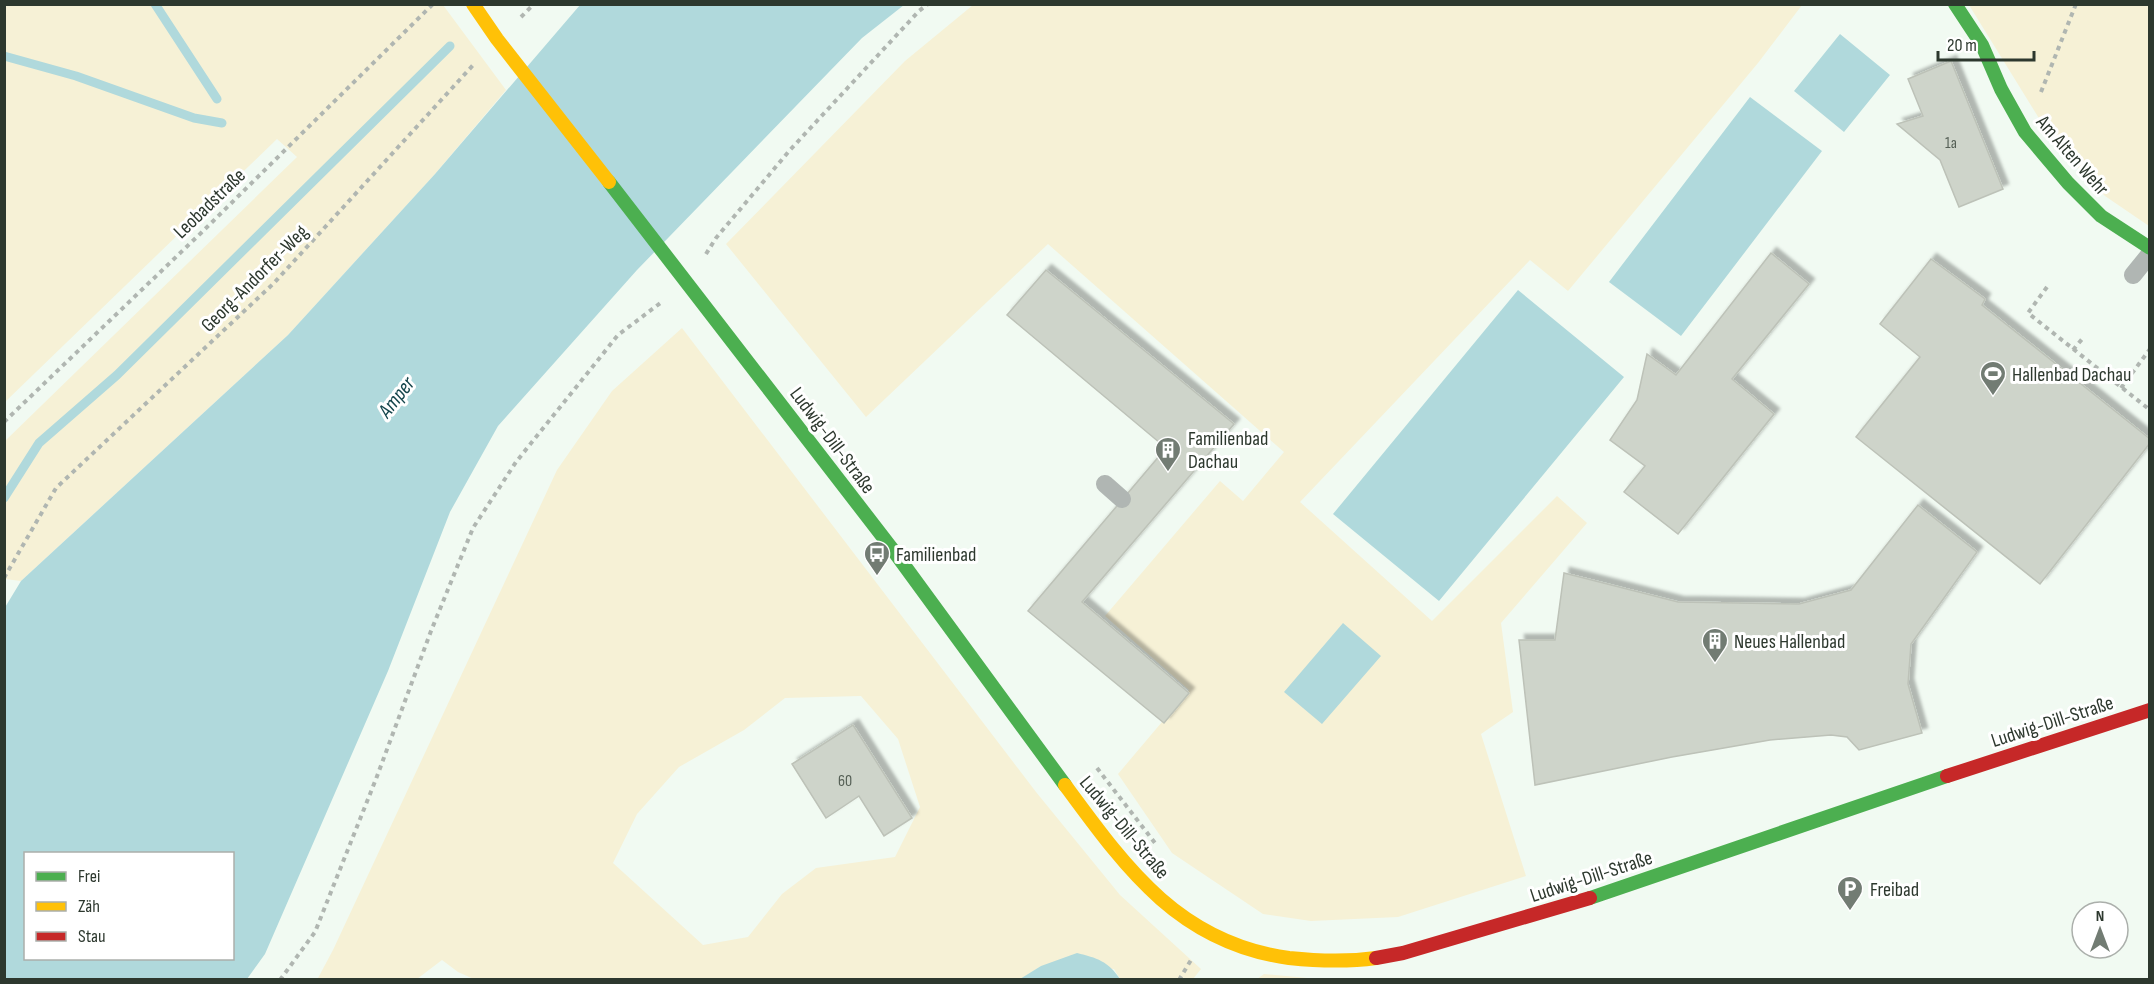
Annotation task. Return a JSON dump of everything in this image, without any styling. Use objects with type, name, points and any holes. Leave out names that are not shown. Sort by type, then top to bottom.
[{"type":"street","name":"Ludwig-Dill-Straße","points":[[473,4],[501,44],[688,282],[945,619],[1113,850],[1174,910],[1209,933],[1239,947],[1310,962],[1372,960],[1403,953],[1603,894],[2043,744],[2150,710]]},
{"type":"street","name":"Am Alten Wehr","points":[[1955,4],[1982,45],[2001,89],[2025,132],[2068,183],[2101,216],[2150,248]]},
{"type":"lane","points":[[2133,275],[2150,254]]},
{"type":"lane","points":[[1105,484],[1122,499]]},
{"type":"path","name":"Leobadstraße","points":[[4,422],[201,233],[433,4]]},
{"type":"path","name":"Georg-Andorfer-Weg","points":[[4,578],[56,488],[274,283],[501,44],[534,4]]},
{"type":"path","points":[[716,238],[790,150],[928,4]]},
{"type":"path","points":[[2025,132],[2076,4]]},
{"type":"path","points":[[280,980],[315,932],[473,528],[516,462],[618,335],[688,282]]},
{"type":"path","points":[[2047,287],[2028,313],[2150,410]]},
{"type":"path","points":[[2073,350],[2083,338]]},
{"type":"path","points":[[2121,388],[2150,349]]},
{"type":"path","points":[[1096,766],[1159,849]]},
{"type":"shaded area","points":[[4,5],[443,5],[506,90],[435,174],[288,335],[21,581],[5,579],[5,441],[297,157],[277,139],[5,402]]},
{"type":"shaded area","points":[[973,5],[1802,5],[1758,63],[1568,291],[1530,260],[1300,502],[1432,621],[1557,496],[1587,523],[1501,623],[1513,712],[1481,734],[1526,876],[1398,917],[1311,921],[1263,914],[1172,853],[1118,774],[1189,690],[1105,616],[1220,481],[1243,501],[1284,452],[1048,244],[866,417],[726,244],[905,61]]},
{"type":"shaded area","points":[[1969,5],[2149,5],[2149,226],[2105,196],[2053,141]]},
{"type":"shaded area","points":[[682,328],[1036,792],[1120,895],[1201,969],[1193,979],[1120,979],[1114,969],[1041,966],[1020,980],[476,980],[458,972],[442,960],[417,979],[317,980],[557,470],[612,391]],"holes":[[[861,696],[898,739],[920,807],[895,857],[816,868],[782,894],[748,937],[703,945],[613,863],[637,814],[679,767],[744,730],[785,698]]]},
{"type":"shaded area","points":[[1264,974],[1318,979],[1257,979]]},
{"type":"water","name":"Amper","points":[[580,5],[904,5],[862,38],[637,270],[498,426],[450,512],[388,671],[265,954],[247,979],[5,980],[4,609],[21,581],[288,335],[435,174]]},
{"type":"water","points":[[1840,34],[1890,75],[1844,132],[1794,91]]},
{"type":"water","points":[[1750,97],[1822,151],[1681,336],[1609,282]]},
{"type":"water","points":[[1518,290],[1624,377],[1439,601],[1333,514]]},
{"type":"water","points":[[1343,623],[1381,656],[1322,724],[1284,692]]},
{"type":"water","points":[[1077,953],[1102,961],[1120,979],[1020,979],[1041,966]]},
{"type":"building","points":[[1951,61],[2003,189],[1959,207],[1940,160],[1897,124],[1923,116],[1908,79]]},
{"type":"building","points":[[1771,253],[1809,284],[1732,379],[1774,414],[1678,534],[1624,492],[1645,466],[1610,440],[1637,400],[1647,354],[1676,375]]},
{"type":"building","name":"Hallenbad Dachau","points":[[1931,259],[1985,299],[1982,305],[2150,439],[2150,443],[2040,584],[1856,437],[1920,357],[1880,324]]},
{"type":"building","name":"Familienbad Dachau","points":[[1046,270],[1234,424],[1082,602],[1189,693],[1164,723],[1028,611],[1166,448],[1007,315]]},
{"type":"building","name":"Neues Hallenbad","points":[[1918,505],[1977,552],[1911,644],[1908,684],[1922,733],[1859,750],[1847,737],[1831,735],[1770,740],[1535,785],[1519,640],[1555,640],[1564,573],[1678,602],[1799,604],[1851,590]]},
{"type":"building","points":[[853,725],[912,818],[884,836],[859,796],[826,818],[792,764]]},
{"type":"waterway","points":[[155,4],[217,99]]},
{"type":"waterway","points":[[4,498],[39,443],[117,375],[450,46]]},
{"type":"waterway","points":[[4,56],[76,76],[194,118],[222,123]]},
{"type":"traffic: fast","points":[[1955,4],[1982,45],[2001,89],[2025,132],[2068,183],[2101,216],[2150,248]]},
{"type":"traffic: fast","points":[[609,182],[893,550],[1065,785]]},
{"type":"traffic: fast","points":[[1590,898],[1947,776]]},
{"type":"traffic: slow","points":[[473,4],[497,39],[609,182]]},
{"type":"traffic: slow","points":[[1065,785],[1110,845],[1134,872],[1186,919],[1216,936],[1250,950],[1289,958],[1332,961],[1376,958]]},
{"type":"traffic: jam","points":[[1947,776],[2150,710]]},
{"type":"traffic: jam","points":[[1376,958],[1403,953],[1590,898]]},
{"type":"place","name":"Hallenbad Dachau","points":[[1993,397]]},
{"type":"place","name":"Familienbad Dachau","points":[[1168,473]]},
{"type":"place","name":"Familienbad","points":[[877,577]]},
{"type":"place","name":"Neues Hallenbad","points":[[1715,664]]},
{"type":"place","name":"Freibad","points":[[1850,912]]}]
